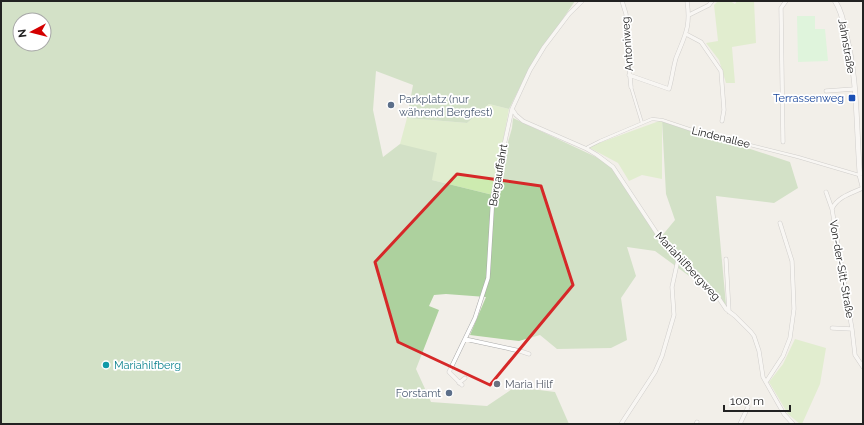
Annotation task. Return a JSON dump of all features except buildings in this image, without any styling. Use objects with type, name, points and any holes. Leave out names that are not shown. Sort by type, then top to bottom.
[{"type":"street","name":"Bergauffahrt","points":[[465,378],[461,384],[449,372],[482,300],[488,278],[493,195],[512,109],[530,70],[544,47],[569,14],[582,1]]},
{"type":"street","name":"Antoniweg","points":[[622,1],[626,14],[631,87]]},
{"type":"street","points":[[629,75],[669,89],[676,60],[686,34],[689,15],[687,1]]},
{"type":"street","points":[[689,15],[712,1]]},
{"type":"street","points":[[783,142],[781,8],[786,1]]},
{"type":"street","name":"Jahnstraße","points":[[835,1],[842,17],[848,39],[854,89],[860,176],[863,188]]},
{"type":"street","points":[[686,34],[701,42],[721,71],[724,110],[722,121]]},
{"type":"street","points":[[631,87],[642,123]]},
{"type":"street","points":[[826,91],[854,89]]},
{"type":"street","name":"Mariahilfbergweg","points":[[512,109],[523,121],[587,149],[613,167],[662,241],[679,255],[718,297],[729,312],[743,323],[754,336],[762,372],[766,382],[784,414],[793,424]]},
{"type":"street","name":"Lindenallee","points":[[587,149],[600,141],[652,119],[662,120],[698,132],[798,157],[860,176]]},
{"type":"street","name":"Von-der-Sitt-Straße","points":[[832,209],[834,204],[844,196],[863,188]]},
{"type":"street","name":"Von-der-Sitt-Straße","points":[[826,192],[832,209],[855,354],[863,367]]},
{"type":"street","points":[[766,382],[783,356],[790,338],[794,309],[792,261],[780,223]]},
{"type":"street","points":[[621,424],[655,372],[662,356],[674,315],[672,287],[679,255]]},
{"type":"street","points":[[726,259],[729,312]]},
{"type":"street","name":"Von-der-Sitt-Straße","points":[[832,328],[852,329]]},
{"type":"street","points":[[465,339],[529,354]]},
{"type":"street","points":[[740,424],[748,407]]},
{"type":"highlighted area","points":[[457,174],[541,186],[573,285],[490,385],[398,342],[375,262]]},
{"type":"green space","points":[[1,1],[575,1],[530,67],[509,109],[489,104],[467,123],[407,118],[413,85],[376,71],[373,110],[383,157],[400,144],[437,153],[432,180],[493,195],[512,128],[513,118],[613,165],[661,237],[675,220],[666,194],[662,120],[790,162],[798,188],[774,203],[716,196],[726,305],[718,297],[655,251],[627,247],[636,276],[621,298],[627,340],[611,348],[557,349],[540,335],[519,341],[470,335],[486,297],[446,294],[434,295],[429,306],[439,310],[416,369],[431,402],[487,406],[515,387],[555,392],[569,424],[1,424]]},
{"type":"green space","points":[[718,1],[730,1],[735,4],[737,1],[754,1],[756,43],[732,47],[735,83],[726,83],[719,60],[706,43],[718,41],[714,5]]},
{"type":"green space","points":[[797,16],[815,16],[815,29],[825,29],[828,61],[798,62]]},
{"type":"green space","points":[[489,104],[509,109],[493,195],[432,180],[400,144],[407,118],[467,123]]},
{"type":"green space","points":[[662,120],[662,179],[642,175],[629,181],[618,163],[588,147]]},
{"type":"green space","points":[[795,339],[826,348],[820,384],[802,424],[788,414],[769,382],[783,364]]},
{"type":"place","name":"Terrassenweg","points":[[852,98]]},
{"type":"place","name":"Parkplatz (nur während Bergfest)","points":[[391,105]]},
{"type":"place","name":"Mariahilfberg","points":[[106,365]]},
{"type":"place","name":"Maria Hilf","points":[[497,384]]},
{"type":"place","name":"Forstamt","points":[[449,393]]}]
